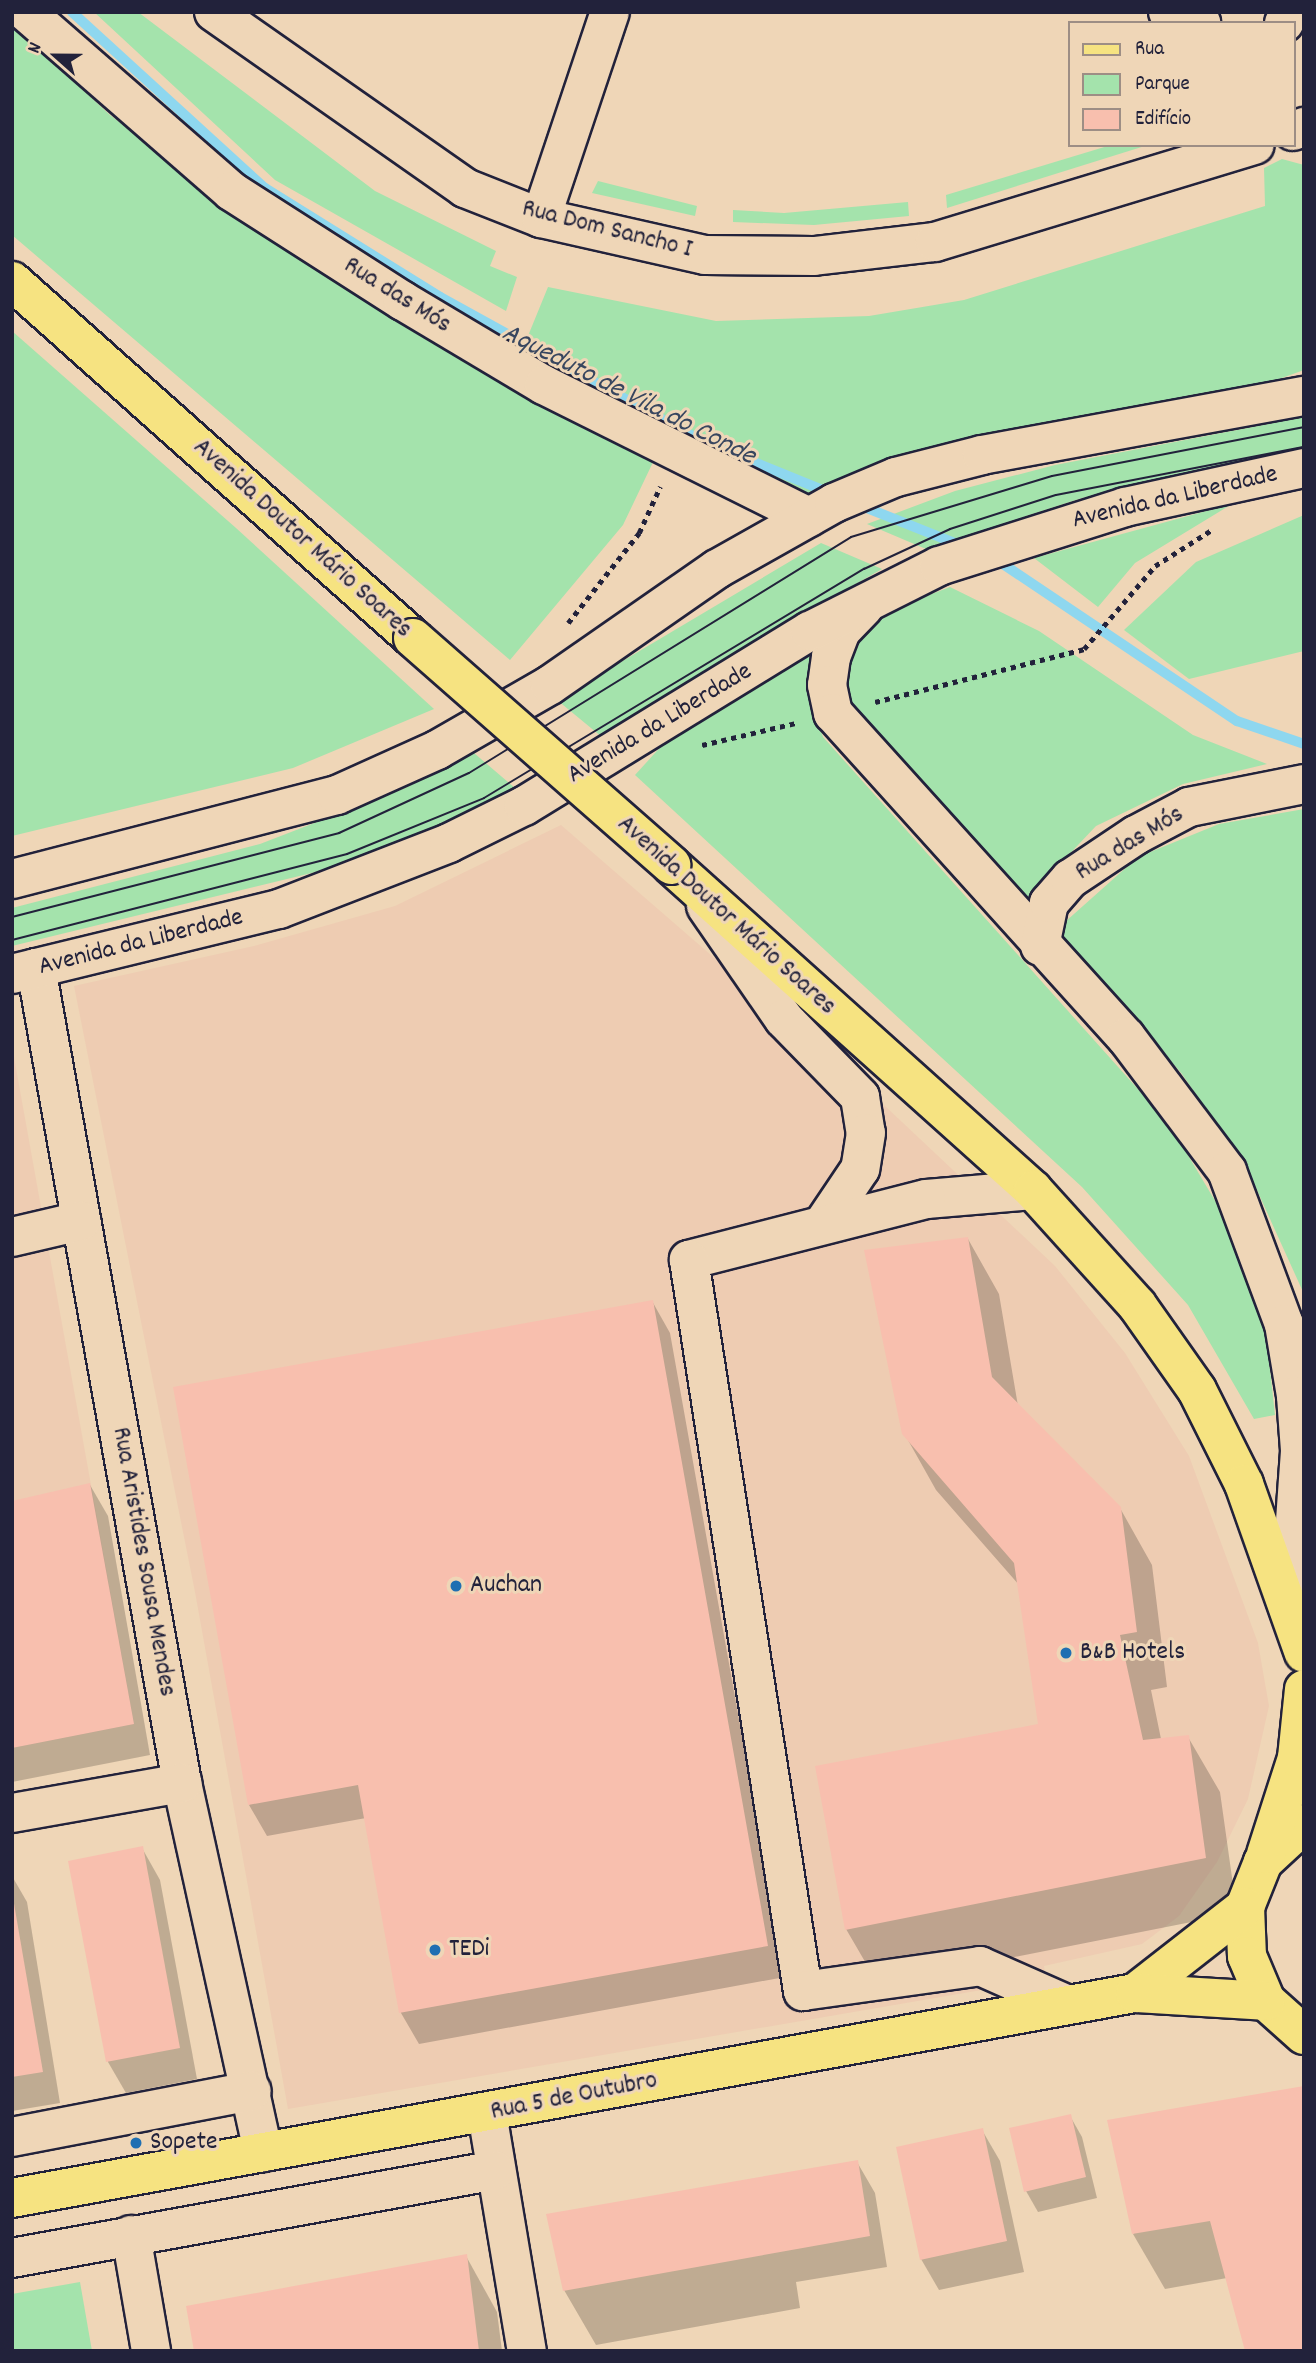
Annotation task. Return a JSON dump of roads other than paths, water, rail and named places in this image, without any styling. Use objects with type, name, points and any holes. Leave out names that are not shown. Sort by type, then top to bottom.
[{"type":"main road","name":"Avenida Doutor Mário Soares","points":[[12,281],[683,876],[1032,1190],[1137,1305],[1197,1390],[1244,1484],[1304,1653]]},
{"type":"main road","points":[[1304,1689],[1297,1758],[1263,1862],[1245,1907],[1247,1956],[1266,2001],[1304,2035]]},
{"type":"main road","points":[[1263,1862],[1304,1824]]},
{"type":"main road","name":"Rua 5 de Outubro","points":[[1135,1993],[1245,1907]]},
{"type":"main road","name":"Rua 5 de Outubro","points":[[12,2198],[1135,1993],[1266,2001]]},
{"type":"street","name":"Rua das Mós","points":[[26,12],[231,191],[544,385],[809,517]]},
{"type":"street","name":"Rua Dom Sancho I","points":[[214,12],[414,156],[465,188],[541,218],[705,255],[814,256],[935,242],[1248,147]]},
{"type":"street","points":[[541,218],[610,12]]},
{"type":"street","points":[[1168,12],[1194,21]]},
{"type":"street","points":[[12,879],[337,795],[437,750],[550,685],[717,569],[809,517],[896,477],[982,455],[1298,394]]},
{"type":"street","name":"Avenida da Liberdade","points":[[24,971],[279,909],[449,843],[524,806],[875,597],[1035,532],[1304,468]]},
{"type":"street","points":[[875,597],[841,631],[831,657],[827,685],[833,713],[1172,1091],[1227,1171],[1259,1247],[1284,1324],[1297,1410],[1293,1549],[1283,1588]]},
{"type":"street","name":"Rua das Mós","points":[[1040,946],[1049,903],[1070,879],[1136,835],[1189,807],[1304,784]]},
{"type":"street","points":[[683,876],[784,1019],[860,1097],[866,1133],[860,1169],[823,1224]]},
{"type":"street","name":"Rua Aristides Sousa Mendes","points":[[24,971],[81,1222],[182,1783],[252,2091],[263,2152]]},
{"type":"street","points":[[1032,1190],[926,1199],[689,1260],[803,1991],[980,1966],[1068,2005]]},
{"type":"street","points":[[12,1237],[81,1222]]},
{"type":"street","points":[[12,1813],[182,1783]]},
{"type":"street","points":[[12,2137],[252,2091]]},
{"type":"street","points":[[487,2113],[527,2351]]},
{"type":"street","points":[[12,2258],[495,2170]]},
{"type":"street","points":[[131,2235],[150,2351]]},
{"type":"waterway","name":"Aqueduto de Vila do Conde","points":[[72,12],[265,188],[440,297],[704,442],[833,494]]},
{"type":"waterway","name":"Aqueduto de Vila do Conde","points":[[857,504],[962,546]]},
{"type":"waterway","name":"Aqueduto de Vila do Conde","points":[[997,560],[1237,721],[1304,744]]},
{"type":"tram line","points":[[12,917],[339,833],[469,773],[851,537],[1052,476],[1304,427]]},
{"type":"tram line","points":[[12,940],[347,854],[484,798],[864,569],[950,529],[1056,495],[1304,447]]},
{"type":"place","name":"Auchan","points":[[456,1586]]},
{"type":"place","name":"B&B Hotels","points":[[1066,1653]]},
{"type":"place","name":"TEDi","points":[[435,1950]]},
{"type":"place","name":"Sopete","points":[[136,2143]]}]
